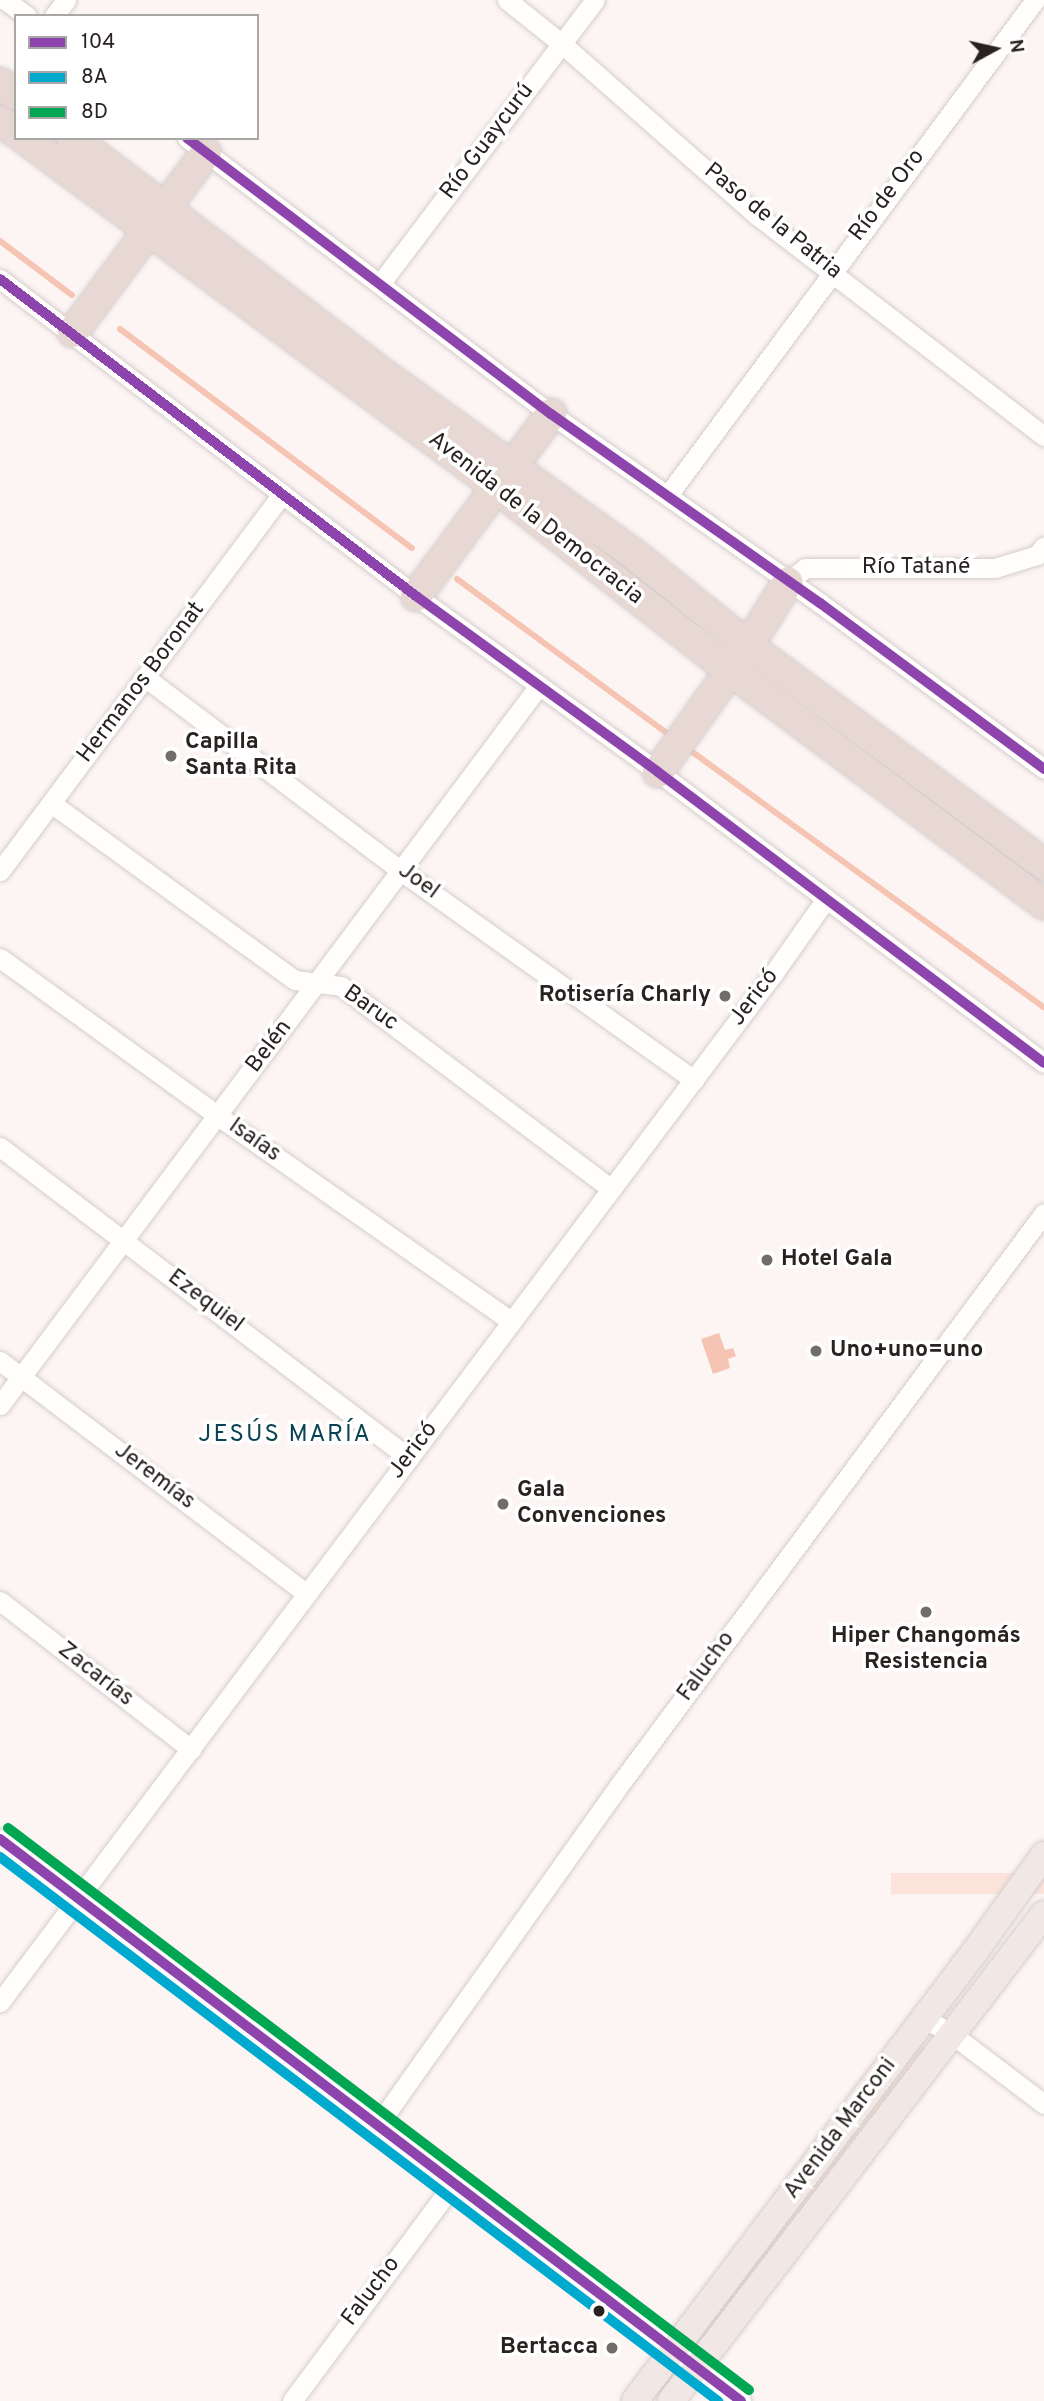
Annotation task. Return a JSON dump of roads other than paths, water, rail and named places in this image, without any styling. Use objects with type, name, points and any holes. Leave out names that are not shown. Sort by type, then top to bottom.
[{"type":"highway","name":"Avenida de la Democracia","points":[[27,140],[156,219],[503,476],[730,670],[1044,904]]},
{"type":"highway","name":"Avenida de la Democracia","points":[[74,140],[156,219]]},
{"type":"highway","points":[[74,332],[156,219],[197,146]]},
{"type":"highway","points":[[416,596],[551,414]]},
{"type":"highway","name":"Avenida de la Democracia","points":[[503,476],[635,555],[748,646],[1044,864]]},
{"type":"highway","points":[[658,772],[748,646],[788,582]]},
{"type":"main road","name":"Avenida Marconi","points":[[635,2401],[1044,1855]]},
{"type":"main road","name":"Avenida Marconi","points":[[671,2401],[1044,1914]]},
{"type":"street","points":[[5,0],[24,14]]},
{"type":"street","name":"Paso de la Patria","points":[[506,0],[562,44],[758,216],[1044,436]]},
{"type":"street","name":"Río Guaycurú","points":[[380,284],[595,0]]},
{"type":"street","name":"Río de Oro","points":[[668,495],[831,271],[1035,0]]},
{"type":"street","points":[[197,146],[551,414],[870,640],[1044,769]]},
{"type":"street","points":[[0,279],[74,332],[416,596],[658,772],[1044,1063]]},
{"type":"street","name":"Hermanos Boronat","points":[[1,867],[282,494]]},
{"type":"street","name":"Río Tatané","points":[[788,582],[805,568],[995,568],[1037,555],[1044,547]]},
{"type":"street","name":"Joel","points":[[146,678],[401,870],[694,1080]]},
{"type":"street","name":"Belén","points":[[0,1405],[538,687]]},
{"type":"street","name":"Baruc","points":[[51,803],[295,980],[341,986],[611,1189]]},
{"type":"street","name":"Jericó","points":[[0,2002],[694,1080],[826,899]]},
{"type":"street","name":"Isaías","points":[[0,958],[218,1116],[511,1321]]},
{"type":"street","name":"Ezequiel","points":[[0,1147],[410,1458]]},
{"type":"street","name":"Falucho","points":[[377,2126],[623,1780],[1044,1213]]},
{"type":"street","name":"Jeremías","points":[[0,1361],[307,1594]]},
{"type":"street","name":"Zacarías","points":[[0,1601],[191,1749]]},
{"type":"street","points":[[0,1839],[741,2401]]},
{"type":"street","points":[[924,2018],[953,2035],[1044,2104]]},
{"type":"street","name":"Falucho","points":[[292,2401],[453,2184]]},
{"type":"waterway","points":[[0,241],[72,295]]},
{"type":"waterway","points":[[120,329],[412,548]]},
{"type":"waterway","points":[[457,579],[671,736]]},
{"type":"waterway","points":[[691,751],[1044,1007]]},
{"type":"place","name":"Capilla Santa Rita","points":[[171,756]]},
{"type":"place","name":"Rotisería Charly","points":[[725,996]]},
{"type":"place","name":"Hotel Gala","points":[[767,1260]]},
{"type":"place","name":"Uno+uno=uno","points":[[816,1351]]},
{"type":"place","name":"Gala Convenciones","points":[[503,1504]]},
{"type":"place","name":"Hiper Changomás Resistencia","points":[[926,1612]]},
{"type":"place","name":"Bertacca","points":[[612,2348]]},
{"type":"district","name":"JESÚS MARÍA","points":[[285,1436]]}]
